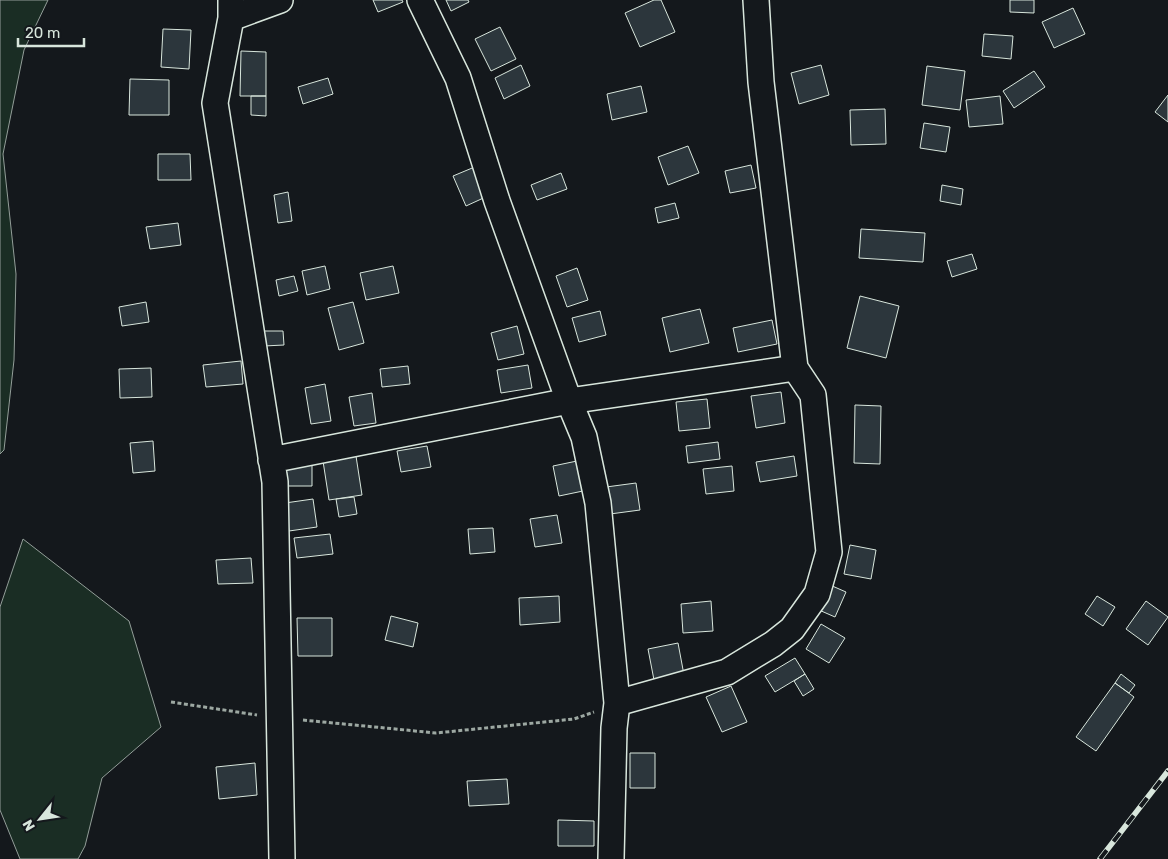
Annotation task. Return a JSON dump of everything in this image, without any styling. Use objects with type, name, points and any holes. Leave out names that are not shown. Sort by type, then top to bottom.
[{"type":"street","points":[[280,0],[230,9],[215,103],[276,482],[282,859]]},
{"type":"street","points":[[420,0],[458,78],[497,201],[584,437],[598,503],[616,703],[612,859]]},
{"type":"street","points":[[616,703],[727,672],[773,644],[792,629],[817,594],[829,552],[813,395],[795,368],[761,82],[756,0]]},
{"type":"street","points":[[271,460],[569,400],[795,368]]},
{"type":"path","points":[[171,702],[280,718],[436,733],[574,719],[616,703]]},
{"type":"green space","points":[[0,0],[48,0],[24,50],[3,154],[16,274],[14,360],[4,450],[0,454]]},
{"type":"green space","points":[[23,539],[129,621],[161,727],[102,778],[85,846],[78,859],[20,859],[0,810],[0,607]]},
{"type":"building","points":[[373,0],[402,0],[403,2],[378,12]]},
{"type":"building","points":[[446,0],[468,0],[469,2],[451,11]]},
{"type":"building","points":[[654,0],[661,0],[675,32],[640,47],[625,13]]},
{"type":"building","points":[[1010,0],[1034,0],[1034,13],[1010,12]]},
{"type":"building","points":[[1073,8],[1085,34],[1054,48],[1042,22]]},
{"type":"building","points":[[500,27],[516,59],[491,71],[475,39]]},
{"type":"building","points":[[163,29],[191,30],[189,69],[161,67]]},
{"type":"building","points":[[984,34],[1013,36],[1011,59],[982,56]]},
{"type":"building","points":[[241,51],[266,52],[266,96],[240,96]]},
{"type":"building","points":[[521,65],[530,86],[504,99],[495,78]]},
{"type":"building","points":[[821,65],[829,95],[799,104],[791,73]]},
{"type":"building","points":[[927,66],[965,71],[960,110],[922,105]]},
{"type":"building","points":[[1034,71],[1045,87],[1014,108],[1003,91]]},
{"type":"building","points":[[328,78],[333,94],[303,104],[298,87]]},
{"type":"building","points":[[130,79],[169,80],[169,115],[129,115]]},
{"type":"building","points":[[641,86],[647,112],[612,120],[607,94]]},
{"type":"building","points":[[1168,95],[1168,122],[1155,112]]},
{"type":"building","points":[[251,96],[266,96],[266,116],[251,115]]},
{"type":"building","points":[[1000,96],[1003,124],[969,127],[966,100]]},
{"type":"building","points":[[885,109],[886,144],[851,145],[850,110]]},
{"type":"building","points":[[924,123],[950,127],[946,152],[920,148]]},
{"type":"building","points":[[688,146],[699,173],[668,185],[658,157]]},
{"type":"building","points":[[158,154],[190,154],[191,180],[158,180]]},
{"type":"building","points":[[751,165],[756,188],[730,193],[725,171]]},
{"type":"building","points":[[477,166],[490,195],[466,206],[453,176]]},
{"type":"building","points":[[561,173],[567,189],[537,200],[531,185]]},
{"type":"building","points":[[942,185],[963,189],[961,205],[940,201]]},
{"type":"building","points":[[288,192],[292,221],[278,223],[274,195]]},
{"type":"building","points":[[675,203],[679,218],[658,223],[655,208]]},
{"type":"building","points":[[178,223],[181,245],[150,249],[146,227]]},
{"type":"building","points":[[861,229],[925,233],[923,262],[859,258]]},
{"type":"building","points":[[972,254],[977,269],[952,277],[947,261]]},
{"type":"building","points":[[325,266],[330,289],[307,295],[302,271]]},
{"type":"building","points":[[393,266],[399,293],[366,300],[360,273]]},
{"type":"building","points":[[577,268],[588,300],[567,307],[556,276]]},
{"type":"building","points":[[294,276],[298,291],[279,296],[276,280]]},
{"type":"building","points":[[860,296],[899,306],[886,358],[847,348]]},
{"type":"building","points":[[146,302],[149,322],[122,326],[119,307]]},
{"type":"building","points":[[353,302],[364,343],[339,350],[328,308]]},
{"type":"building","points":[[700,309],[709,343],[670,352],[662,318]]},
{"type":"building","points":[[600,311],[606,335],[579,342],[572,318]]},
{"type":"building","points":[[772,320],[777,344],[738,352],[733,328]]},
{"type":"building","points":[[517,326],[524,354],[498,360],[491,333]]},
{"type":"building","points":[[263,331],[283,331],[284,345],[264,346]]},
{"type":"building","points":[[241,361],[243,384],[206,387],[203,365]]},
{"type":"building","points":[[528,365],[532,388],[501,393],[497,370]]},
{"type":"building","points":[[408,366],[410,384],[382,387],[380,369]]},
{"type":"building","points":[[151,368],[152,397],[120,398],[119,369]]},
{"type":"building","points":[[325,384],[331,421],[311,424],[305,388]]},
{"type":"building","points":[[781,392],[785,423],[756,428],[751,396]]},
{"type":"building","points":[[372,393],[376,423],[354,426],[349,397]]},
{"type":"building","points":[[707,399],[710,428],[679,431],[676,402]]},
{"type":"building","points":[[855,405],[881,406],[880,464],[854,463]]},
{"type":"building","points":[[153,441],[155,471],[133,473],[130,443]]},
{"type":"building","points":[[718,442],[720,459],[688,463],[686,446]]},
{"type":"building","points":[[427,446],[431,467],[401,472],[397,451]]},
{"type":"building","points":[[356,456],[362,495],[329,500],[323,461]]},
{"type":"building","points":[[794,456],[797,476],[760,482],[756,462]]},
{"type":"building","points":[[577,461],[583,491],[559,496],[553,466]]},
{"type":"building","points":[[284,462],[312,462],[312,486],[284,486]]},
{"type":"building","points":[[732,466],[734,491],[706,494],[703,469]]},
{"type":"building","points":[[636,483],[640,510],[610,514],[606,487]]},
{"type":"building","points":[[354,497],[357,514],[339,517],[336,499]]},
{"type":"building","points":[[313,499],[317,527],[289,531],[285,503]]},
{"type":"building","points":[[557,515],[562,543],[535,547],[530,519]]},
{"type":"building","points":[[493,528],[495,552],[470,554],[468,529]]},
{"type":"building","points":[[330,534],[333,554],[297,558],[294,538]]},
{"type":"building","points":[[850,545],[876,550],[871,579],[844,574]]},
{"type":"building","points":[[251,558],[253,583],[218,584],[216,560]]},
{"type":"building","points":[[830,585],[846,592],[835,617],[819,610]]},
{"type":"building","points":[[559,596],[560,622],[520,625],[519,598]]},
{"type":"building","points":[[1097,596],[1115,607],[1103,626],[1085,614]]},
{"type":"building","points":[[711,601],[713,631],[683,633],[681,604]]},
{"type":"building","points":[[1146,601],[1168,617],[1148,645],[1126,629]]},
{"type":"building","points":[[391,616],[418,623],[413,647],[385,640]]},
{"type":"building","points":[[297,618],[332,618],[332,656],[298,656]]},
{"type":"building","points":[[821,624],[845,638],[829,663],[806,649]]},
{"type":"building","points":[[678,643],[684,675],[654,680],[648,649]]},
{"type":"building","points":[[795,658],[805,674],[775,692],[765,676]]},
{"type":"building","points":[[805,674],[814,689],[803,696],[794,681]]},
{"type":"building","points":[[1121,674],[1135,685],[1129,693],[1115,683]]},
{"type":"building","points":[[1115,683],[1134,697],[1096,751],[1076,737]]},
{"type":"building","points":[[731,686],[747,722],[722,732],[706,697]]},
{"type":"building","points":[[630,753],[655,753],[655,788],[630,788]]},
{"type":"building","points":[[255,763],[257,795],[219,799],[216,767]]},
{"type":"building","points":[[507,779],[509,804],[469,806],[467,781]]},
{"type":"building","points":[[558,820],[594,821],[594,846],[558,846]]},
{"type":"railway","points":[[1100,859],[1168,771]]}]
